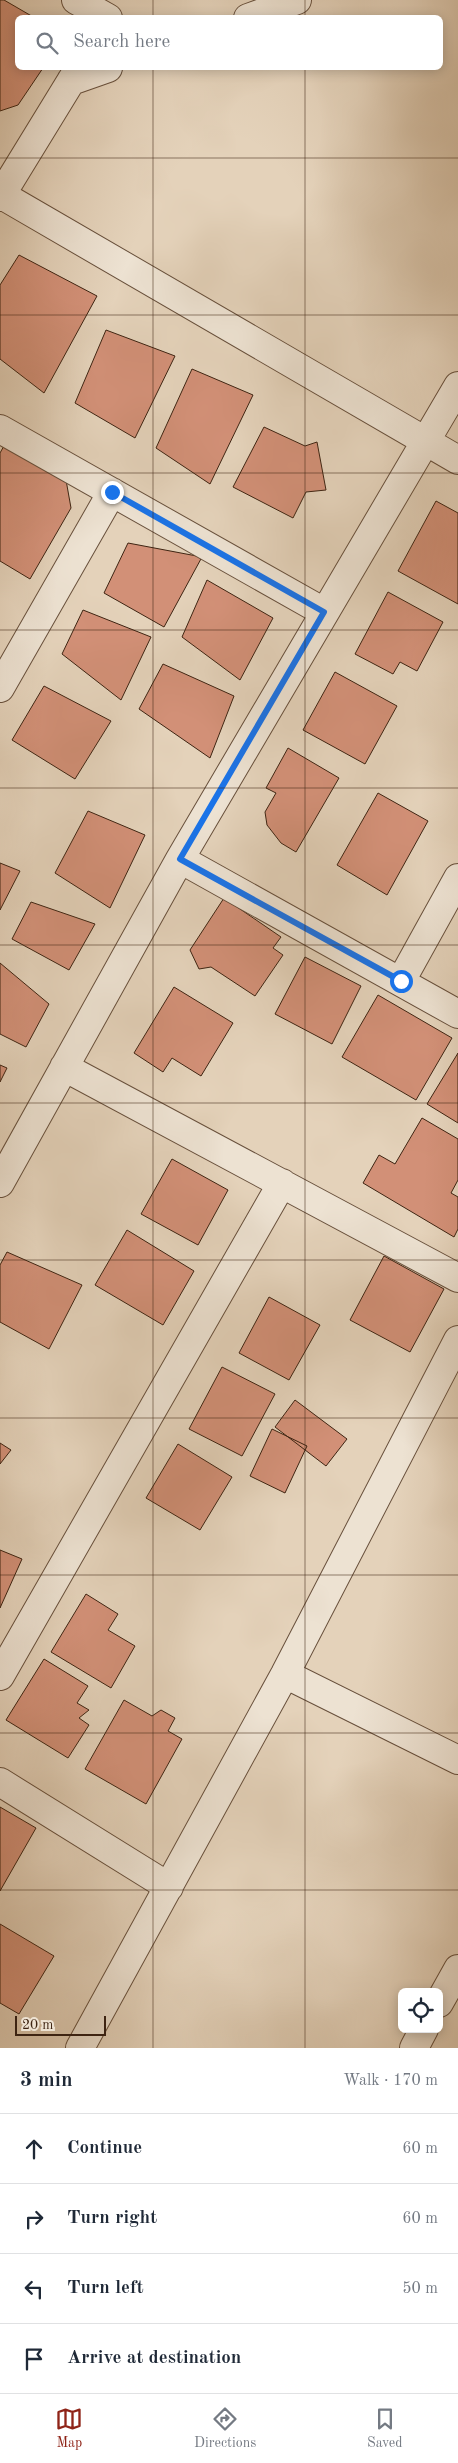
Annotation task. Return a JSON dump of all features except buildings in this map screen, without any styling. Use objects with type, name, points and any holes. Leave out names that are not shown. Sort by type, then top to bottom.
[{"type":"street","points":[[76,0],[104,15]]},
{"type":"street","points":[[111,15],[120,0]]},
{"type":"street","points":[[256,15],[297,0]]},
{"type":"street","points":[[97,70],[75,74],[0,196],[458,460]]},
{"type":"street","points":[[0,1183],[180,859],[458,386]]},
{"type":"street","points":[[0,429],[324,612]]},
{"type":"street","points":[[0,688],[112,492]]},
{"type":"street","points":[[180,859],[458,1014]]},
{"type":"street","points":[[401,981],[458,878]]},
{"type":"street","points":[[64,1066],[458,1278]]},
{"type":"street","points":[[0,1676],[282,1182]]},
{"type":"street","points":[[80,2048],[285,1674],[458,1340]]},
{"type":"street","points":[[285,1674],[458,1760]]},
{"type":"street","points":[[0,1782],[169,1887]]},
{"type":"street","points":[[443,1995],[458,1969]]},
{"type":"street","points":[[414,2048],[422,2033]]},
{"type":"route","points":[[112,492],[324,612],[180,859],[401,981]]}]
